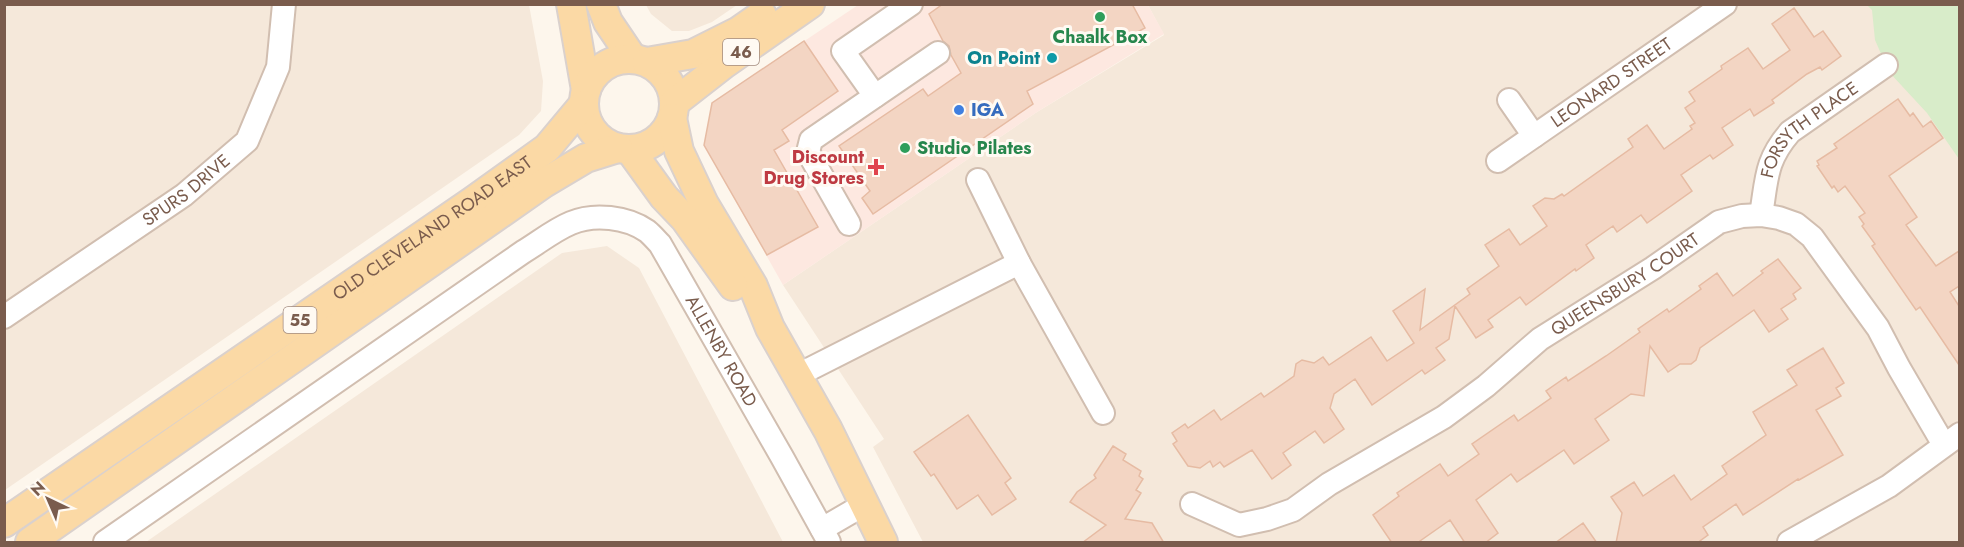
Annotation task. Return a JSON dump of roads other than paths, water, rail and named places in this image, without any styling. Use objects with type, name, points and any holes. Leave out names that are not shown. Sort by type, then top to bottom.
[{"type":"main road","points":[[571,4],[585,97],[586,119],[593,132],[604,142],[624,149],[664,197],[686,219],[740,296],[770,328]]},
{"type":"main road","points":[[601,4],[608,22],[640,60],[658,69],[667,78],[672,90],[679,152],[704,204],[753,286],[770,328],[828,430],[883,543]]},
{"type":"main road","name":"46","points":[[585,97],[593,76],[604,66],[618,60],[693,54],[739,31],[778,4]]},
{"type":"main road","name":"46","points":[[624,149],[643,147],[656,141],[666,131],[673,111],[724,64],[810,4]]},
{"type":"main road","name":"OLD CLEVELAND ROAD EAST","points":[[4,523],[464,208],[547,148],[585,97]]},
{"type":"main road","name":"OLD CLEVELAND ROAD EAST","points":[[30,543],[544,183],[586,158],[624,149]]},
{"type":"street","name":"SPURS DRIVE","points":[[4,317],[184,195],[247,141],[278,68],[284,4]]},
{"type":"street","points":[[875,96],[843,51],[911,4]]},
{"type":"street","name":"LEONARD STREET","points":[[1498,161],[1725,4]]},
{"type":"street","points":[[849,224],[808,152],[811,140],[938,53]]},
{"type":"street","name":"FORSYTH PLACE","points":[[1761,215],[1769,163],[1778,146],[1790,132],[1886,65]]},
{"type":"street","points":[[1509,100],[1534,136]]},
{"type":"street","points":[[978,180],[1019,263],[1103,413]]},
{"type":"street","name":"QUEENSBURY COURT","points":[[1192,504],[1240,534],[1267,519],[1293,510],[1329,483],[1444,417],[1486,386],[1540,339],[1653,268],[1719,222],[1742,216],[1761,215],[1796,224],[1812,237],[1878,327],[1899,368],[1952,440]]},
{"type":"street","name":"ALLENBY ROAD","points":[[105,543],[523,252],[570,223],[586,218],[623,220],[647,231],[660,244],[825,536],[865,504]]},
{"type":"street","points":[[796,376],[1019,263]]},
{"type":"street","points":[[1789,543],[1889,486],[1952,440]]},
{"type":"place","name":"Chaalk Box","points":[[1100,17]]},
{"type":"place","name":"On Point","points":[[1052,58]]},
{"type":"place","name":"IGA","points":[[959,110]]},
{"type":"place","name":"Studio Pilates","points":[[905,148]]},
{"type":"place","name":"Discount Drug Stores","points":[[876,167]]}]
